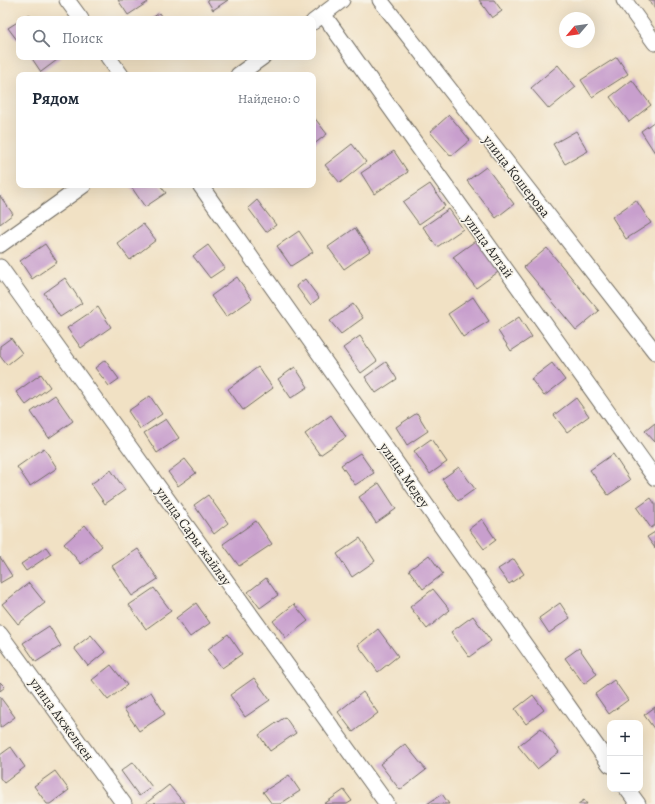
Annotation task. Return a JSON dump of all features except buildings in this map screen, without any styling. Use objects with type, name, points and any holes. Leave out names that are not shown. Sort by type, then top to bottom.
[{"type":"street","points":[[67,0],[79,16]]},
{"type":"street","points":[[318,18],[342,0]]},
{"type":"street","name":"улица Кошерова","points":[[380,0],[655,352]]},
{"type":"street","points":[[624,0],[655,43]]},
{"type":"street","name":"улица Алтай","points":[[318,18],[655,478]]},
{"type":"street","points":[[110,60],[119,72]]},
{"type":"street","points":[[242,72],[259,60]]},
{"type":"street","points":[[0,245],[80,188]]},
{"type":"street","name":"улица Медеу","points":[[202,188],[607,761]]},
{"type":"street","name":"улица Сары жайлау","points":[[0,267],[387,804]]},
{"type":"street","name":"улица Акжелкен","points":[[0,634],[124,804]]},
{"type":"street","points":[[629,792],[638,804]]}]
